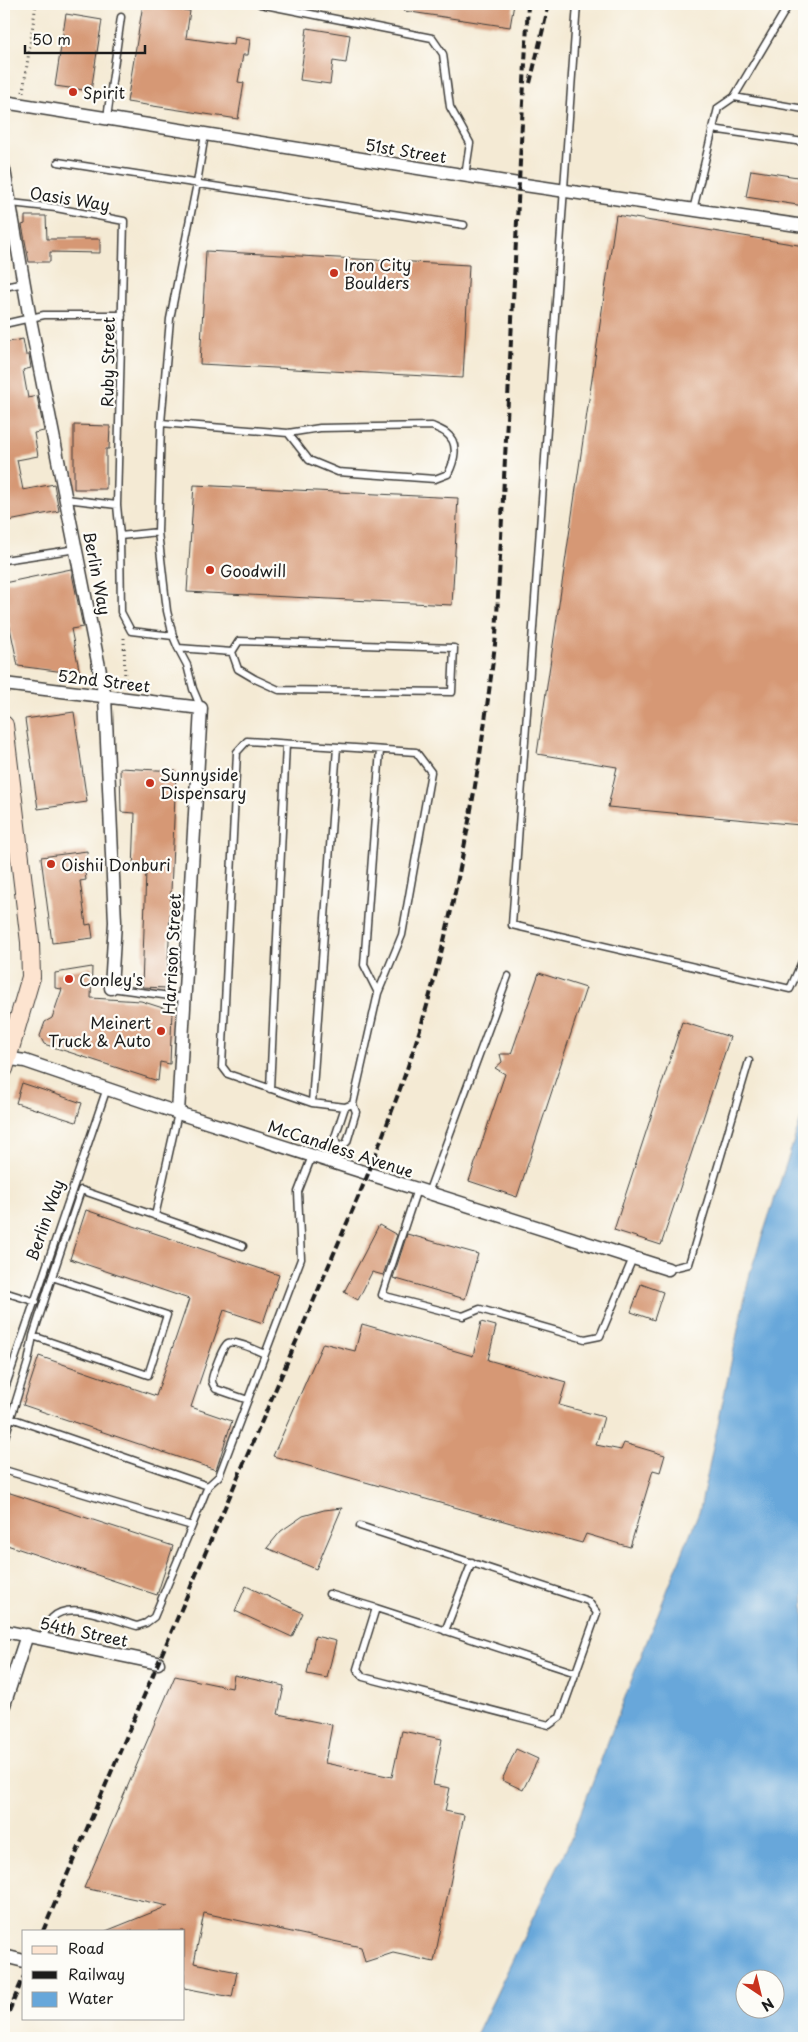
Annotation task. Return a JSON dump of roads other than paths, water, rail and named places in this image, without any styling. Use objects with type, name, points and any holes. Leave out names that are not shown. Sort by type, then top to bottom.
[{"type":"main road","points":[[4,725],[30,942],[31,977],[5,1062]]},
{"type":"street","name":"51st Street","points":[[4,102],[465,176],[804,226]]},
{"type":"street","name":"Berlin Way","points":[[4,170],[30,319],[105,697],[115,922],[111,988]]},
{"type":"street","name":"52nd Street","points":[[4,684],[202,708]]},
{"type":"street","name":"Harrison Street","points":[[178,1112],[202,708]]},
{"type":"street","name":"McCandless Avenue","points":[[5,1062],[25,1061],[312,1156],[668,1269]]},
{"type":"street","name":"54th Street","points":[[4,1631],[158,1663]]},
{"type":"street","points":[[4,1705],[27,1635]]},
{"type":"street","points":[[4,1956],[22,1960]]},
{"type":"lane","points":[[260,4],[432,38],[443,54],[450,107],[470,143],[465,176]]},
{"type":"lane","points":[[577,4],[512,925],[790,989],[804,957]]},
{"type":"lane","points":[[693,210],[718,108],[734,97],[789,4]]},
{"type":"lane","points":[[107,118],[121,17]]},
{"type":"lane","points":[[734,97],[804,109]]},
{"type":"lane","points":[[712,129],[804,142]]},
{"type":"lane","points":[[202,708],[193,689],[187,665],[178,648],[167,611],[158,532],[161,423],[170,319],[197,184],[204,134]]},
{"type":"lane","points":[[58,162],[464,225]]},
{"type":"lane","name":"Oasis Way","points":[[11,203],[56,208],[124,221]]},
{"type":"lane","name":"Ruby Street","points":[[124,221],[117,505],[120,536],[122,612],[131,631],[174,636]]},
{"type":"lane","points":[[4,287],[25,282]]},
{"type":"lane","points":[[4,324],[44,315],[122,315]]},
{"type":"lane","points":[[161,423],[288,433],[320,428],[432,426],[448,434],[454,446],[455,460],[448,474],[435,479],[338,472],[309,460],[288,433]]},
{"type":"lane","points":[[66,499],[117,505]]},
{"type":"lane","points":[[120,536],[158,532]]},
{"type":"lane","points":[[4,560],[77,549]]},
{"type":"lane","points":[[239,641],[454,648],[452,692],[279,690],[238,669],[232,652],[239,641]]},
{"type":"lane","points":[[178,648],[232,652]]},
{"type":"lane","points":[[338,1148],[347,1142],[356,1112],[353,1104],[378,993],[402,935],[430,772],[416,752],[247,741],[237,752],[222,1066],[228,1074],[312,1103],[345,1106],[353,1104]]},
{"type":"lane","points":[[270,1089],[286,744]]},
{"type":"lane","points":[[312,1103],[337,747]]},
{"type":"lane","points":[[378,993],[364,965],[380,750]]},
{"type":"lane","points":[[508,976],[422,1191],[409,1208],[382,1295],[463,1316],[480,1309],[585,1339],[600,1336],[634,1258]]},
{"type":"lane","points":[[111,988],[185,998]]},
{"type":"lane","points":[[668,1269],[689,1264],[749,1061]]},
{"type":"lane","name":"Berlin Way","points":[[4,1391],[106,1088]]},
{"type":"lane","points":[[333,1162],[338,1148],[335,1137],[345,1106]]},
{"type":"lane","points":[[154,1216],[178,1112]]},
{"type":"lane","points":[[43,1639],[50,1619],[61,1611],[75,1608],[137,1626],[146,1623],[154,1617],[208,1486],[220,1476],[301,1259],[298,1192],[312,1156]]},
{"type":"lane","points":[[4,1440],[28,1362],[42,1304],[81,1190],[242,1246]]},
{"type":"lane","points":[[33,1336],[148,1374],[165,1323],[167,1314],[52,1277]]},
{"type":"lane","points":[[4,1292],[42,1304]]},
{"type":"lane","points":[[248,1400],[216,1389],[213,1385],[212,1379],[224,1346],[228,1342],[234,1342],[266,1354]]},
{"type":"lane","points":[[11,1418],[208,1486]]},
{"type":"lane","points":[[4,1470],[192,1526]]},
{"type":"lane","points":[[360,1526],[588,1601],[597,1613],[560,1718],[549,1725],[363,1677],[357,1669],[376,1608]]},
{"type":"lane","points":[[445,1630],[472,1562]]},
{"type":"lane","points":[[329,1594],[576,1673]]},
{"type":"water","points":[[804,1110],[804,2038],[475,2038],[570,1841],[700,1509],[750,1273]]},
{"type":"railway","points":[[43,1930],[368,1174],[413,1051],[450,917],[469,824],[496,636],[528,4]]},
{"type":"railway","points":[[530,83],[549,4]]},
{"type":"railway","points":[[4,2023],[22,1981]]},
{"type":"place","name":"Spirit","points":[[73,92]]},
{"type":"place","name":"Iron City Boulders","points":[[334,273]]},
{"type":"place","name":"Goodwill","points":[[210,570]]},
{"type":"place","name":"Sunnyside Dispensary","points":[[150,783]]},
{"type":"place","name":"Oishii Donburi","points":[[51,864]]},
{"type":"place","name":"Conley's","points":[[69,979]]},
{"type":"place","name":"Meinert Truck & Auto","points":[[161,1031]]}]
